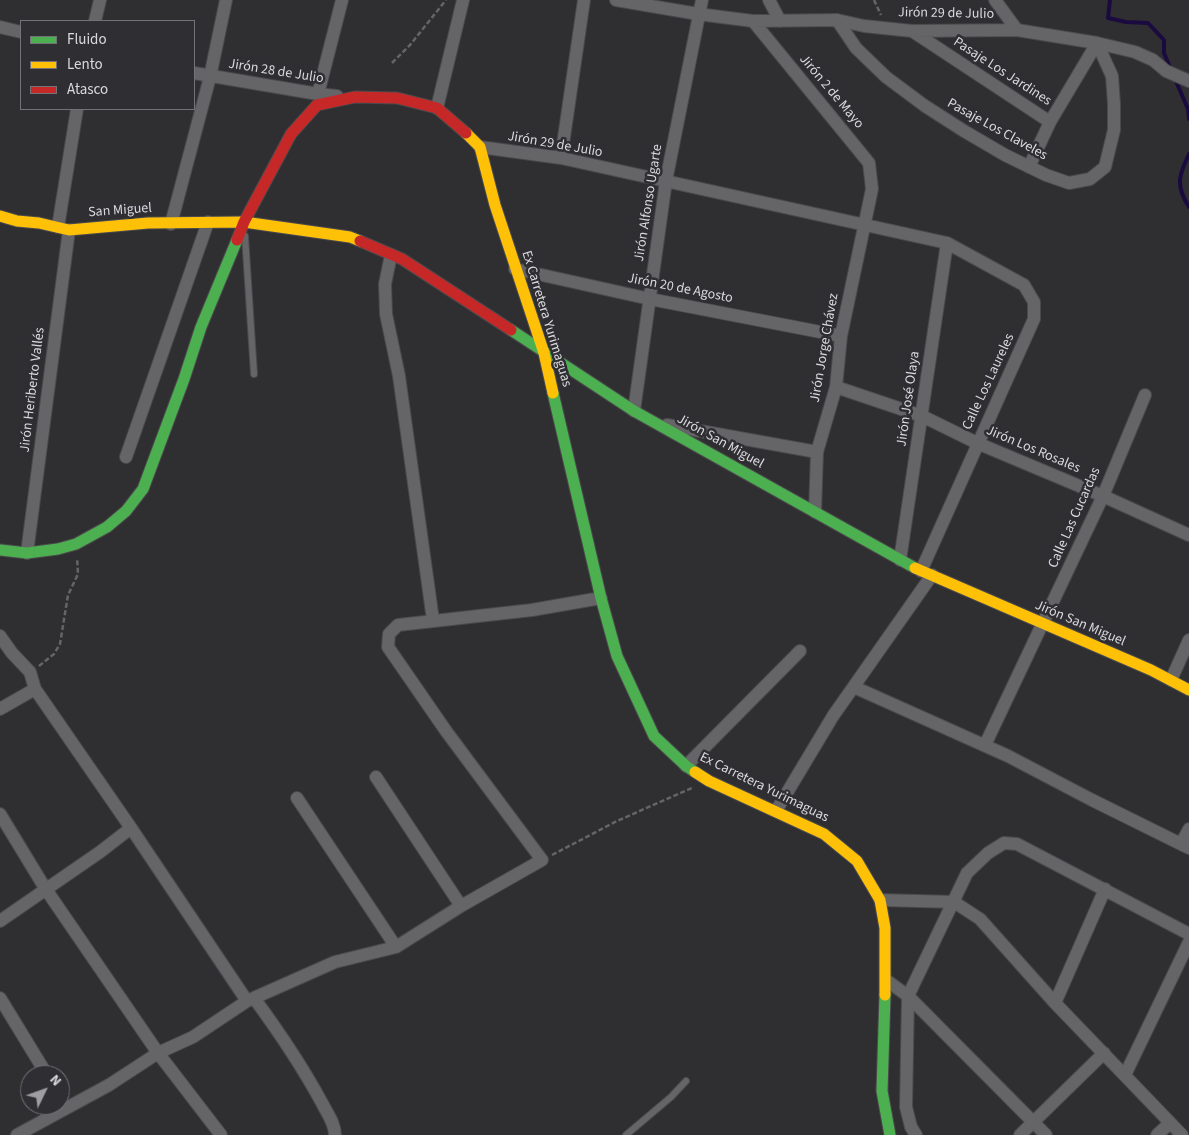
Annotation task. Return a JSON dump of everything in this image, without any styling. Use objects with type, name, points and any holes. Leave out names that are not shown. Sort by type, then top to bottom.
[{"type":"street","points":[[94,20],[100,0]]},
{"type":"street","points":[[171,224],[210,77],[226,0]]},
{"type":"street","points":[[318,94],[342,0]]},
{"type":"street","points":[[437,108],[462,0]]},
{"type":"street","points":[[561,158],[584,0]]},
{"type":"street","name":"Jirón 29 de Julio","points":[[616,0],[753,21],[837,20],[864,26],[912,31],[1017,30],[1097,42],[1135,52],[1153,60],[1166,71],[1189,81]]},
{"type":"street","name":"Jirón Alfonso Ugarte","points":[[634,411],[666,181],[702,0]]},
{"type":"street","points":[[769,0],[780,20]]},
{"type":"street","points":[[995,0],[1017,30]]},
{"type":"street","name":"Pasaje Los Claveles","points":[[837,20],[856,48],[886,77],[925,106],[964,132],[1029,167],[1069,183],[1090,179],[1105,167],[1114,130],[1112,76],[1097,42]]},
{"type":"street","name":"Jirón 2 de Mayo","points":[[753,21],[869,163],[872,189]]},
{"type":"street","points":[[0,28],[20,32]]},
{"type":"street","name":"Pasaje Los Jardines","points":[[912,31],[1050,122]]},
{"type":"street","points":[[1029,167],[1050,122],[1097,42]]},
{"type":"street","name":"Jirón 28 de Julio","points":[[195,73],[318,94],[355,97]]},
{"type":"street","points":[[0,550],[27,553],[58,549],[76,544],[107,527],[126,510],[143,489],[201,327],[244,222],[291,134],[317,105],[355,97],[397,98],[437,108],[480,147]]},
{"type":"street","name":"Jirón Heriberto Vallés","points":[[27,553],[77,110]]},
{"type":"street","name":"Jirón 29 de Julio","points":[[480,147],[561,158],[947,243]]},
{"type":"street","name":"Ex Carretera Yurimaguas","points":[[480,147],[495,205],[544,353],[601,598],[617,656],[654,736],[686,766],[709,781],[824,834],[857,861],[880,900],[886,928],[882,1091],[890,1135]]},
{"type":"street","name":"Jirón Jorge Chávez","points":[[815,512],[817,452],[836,387],[840,336],[872,189]]},
{"type":"street","name":"San Miguel","points":[[0,216],[63,229],[148,223],[244,222]]},
{"type":"street","points":[[126,456],[208,222]]},
{"type":"street","name":"Jirón San Miguel","points":[[244,222],[350,237],[402,259],[634,411],[900,560],[1043,625],[1171,680],[1189,690]]},
{"type":"street","name":"Jirón José Olaya","points":[[900,560],[947,243]]},
{"type":"street","name":"Calle Los Laureles","points":[[776,811],[833,716],[854,687],[926,573],[977,443],[1034,319],[1034,302],[1024,286],[947,243]]},
{"type":"street","points":[[391,255],[385,284],[386,314],[399,376],[433,620]]},
{"type":"street","name":"Jirón 20 de Agosto","points":[[515,269],[650,299],[840,336]]},
{"type":"street","name":"Jirón Los Rosales","points":[[836,387],[922,416],[977,443],[1103,496],[1189,535]]},
{"type":"street","name":"Calle Las Cucardas","points":[[985,745],[1103,496],[1145,395]]},
{"type":"street","points":[[657,424],[817,452]]},
{"type":"street","points":[[70,1099],[109,1085],[158,1053],[192,1037],[250,1000],[335,962],[396,947],[461,906],[542,860],[446,731],[388,647],[389,634],[398,625],[532,610],[601,598]]},
{"type":"street","points":[[0,636],[12,653],[30,672],[35,689],[250,1000],[279,1032],[312,1084],[334,1126],[335,1135]]},
{"type":"street","points":[[1171,680],[1189,640]]},
{"type":"street","points":[[686,766],[800,651]]},
{"type":"street","points":[[854,687],[1008,756],[1185,846],[1189,829]]},
{"type":"street","points":[[0,709],[35,689]]},
{"type":"street","points":[[376,777],[461,906]]},
{"type":"street","points":[[297,798],[396,947]]},
{"type":"street","points":[[0,814],[45,888],[158,1053],[221,1135]]},
{"type":"street","points":[[0,920],[100,852],[131,828]]},
{"type":"street","points":[[916,1135],[911,1127],[906,1107],[908,996],[967,873],[988,853],[1004,843],[1018,844],[1189,934]]},
{"type":"street","points":[[1055,1003],[1105,889]]},
{"type":"street","points":[[880,900],[954,902],[980,920],[1055,1003],[1182,1135]]},
{"type":"street","points":[[1125,1075],[1189,942]]},
{"type":"street","points":[[886,980],[908,996],[1046,1135]]},
{"type":"street","points":[[0,998],[41,1065]]},
{"type":"street","points":[[1020,1135],[1104,1053]]},
{"type":"street","points":[[17,1135],[45,1115]]},
{"type":"street","points":[[1157,1135],[1170,1123]]},
{"type":"lane","points":[[244,222],[254,374]]},
{"type":"lane","points":[[626,1135],[670,1098],[686,1081]]},
{"type":"path","points":[[392,63],[410,45],[446,0]]},
{"type":"path","points":[[30,672],[54,654],[60,644],[66,604],[78,574],[76,544]]},
{"type":"path","points":[[542,860],[617,821],[709,781]]},
{"type":"waterway","points":[[1110,0],[1108,18],[1126,22],[1148,23],[1164,40],[1164,53],[1171,70]]},
{"type":"waterway","points":[[1175,79],[1188,109],[1189,119]]},
{"type":"waterway","points":[[1189,154],[1180,180],[1180,186],[1189,207]]},
{"type":"traffic: fast","points":[[0,550],[27,553],[58,549],[76,544],[107,527],[126,511],[143,489],[184,379],[201,327],[237,240]]},
{"type":"traffic: fast","points":[[511,330],[634,411],[915,568]]},
{"type":"traffic: fast","points":[[553,393],[601,598],[617,656],[654,736],[695,772]]},
{"type":"traffic: fast","points":[[885,995],[882,1091],[890,1135]]},
{"type":"traffic: slow","points":[[466,133],[480,147],[495,205],[544,353],[553,393]]},
{"type":"traffic: slow","points":[[0,216],[17,221],[39,223],[69,230],[148,223],[244,222],[350,237],[360,241]]},
{"type":"traffic: slow","points":[[915,568],[1151,670],[1189,690]]},
{"type":"traffic: slow","points":[[695,772],[709,781],[824,834],[857,861],[880,900],[885,928],[885,995]]},
{"type":"traffic: jam","points":[[237,240],[244,222],[291,134],[317,105],[355,97],[397,98],[437,108],[466,133]]},
{"type":"traffic: jam","points":[[360,241],[402,259],[511,330]]}]
